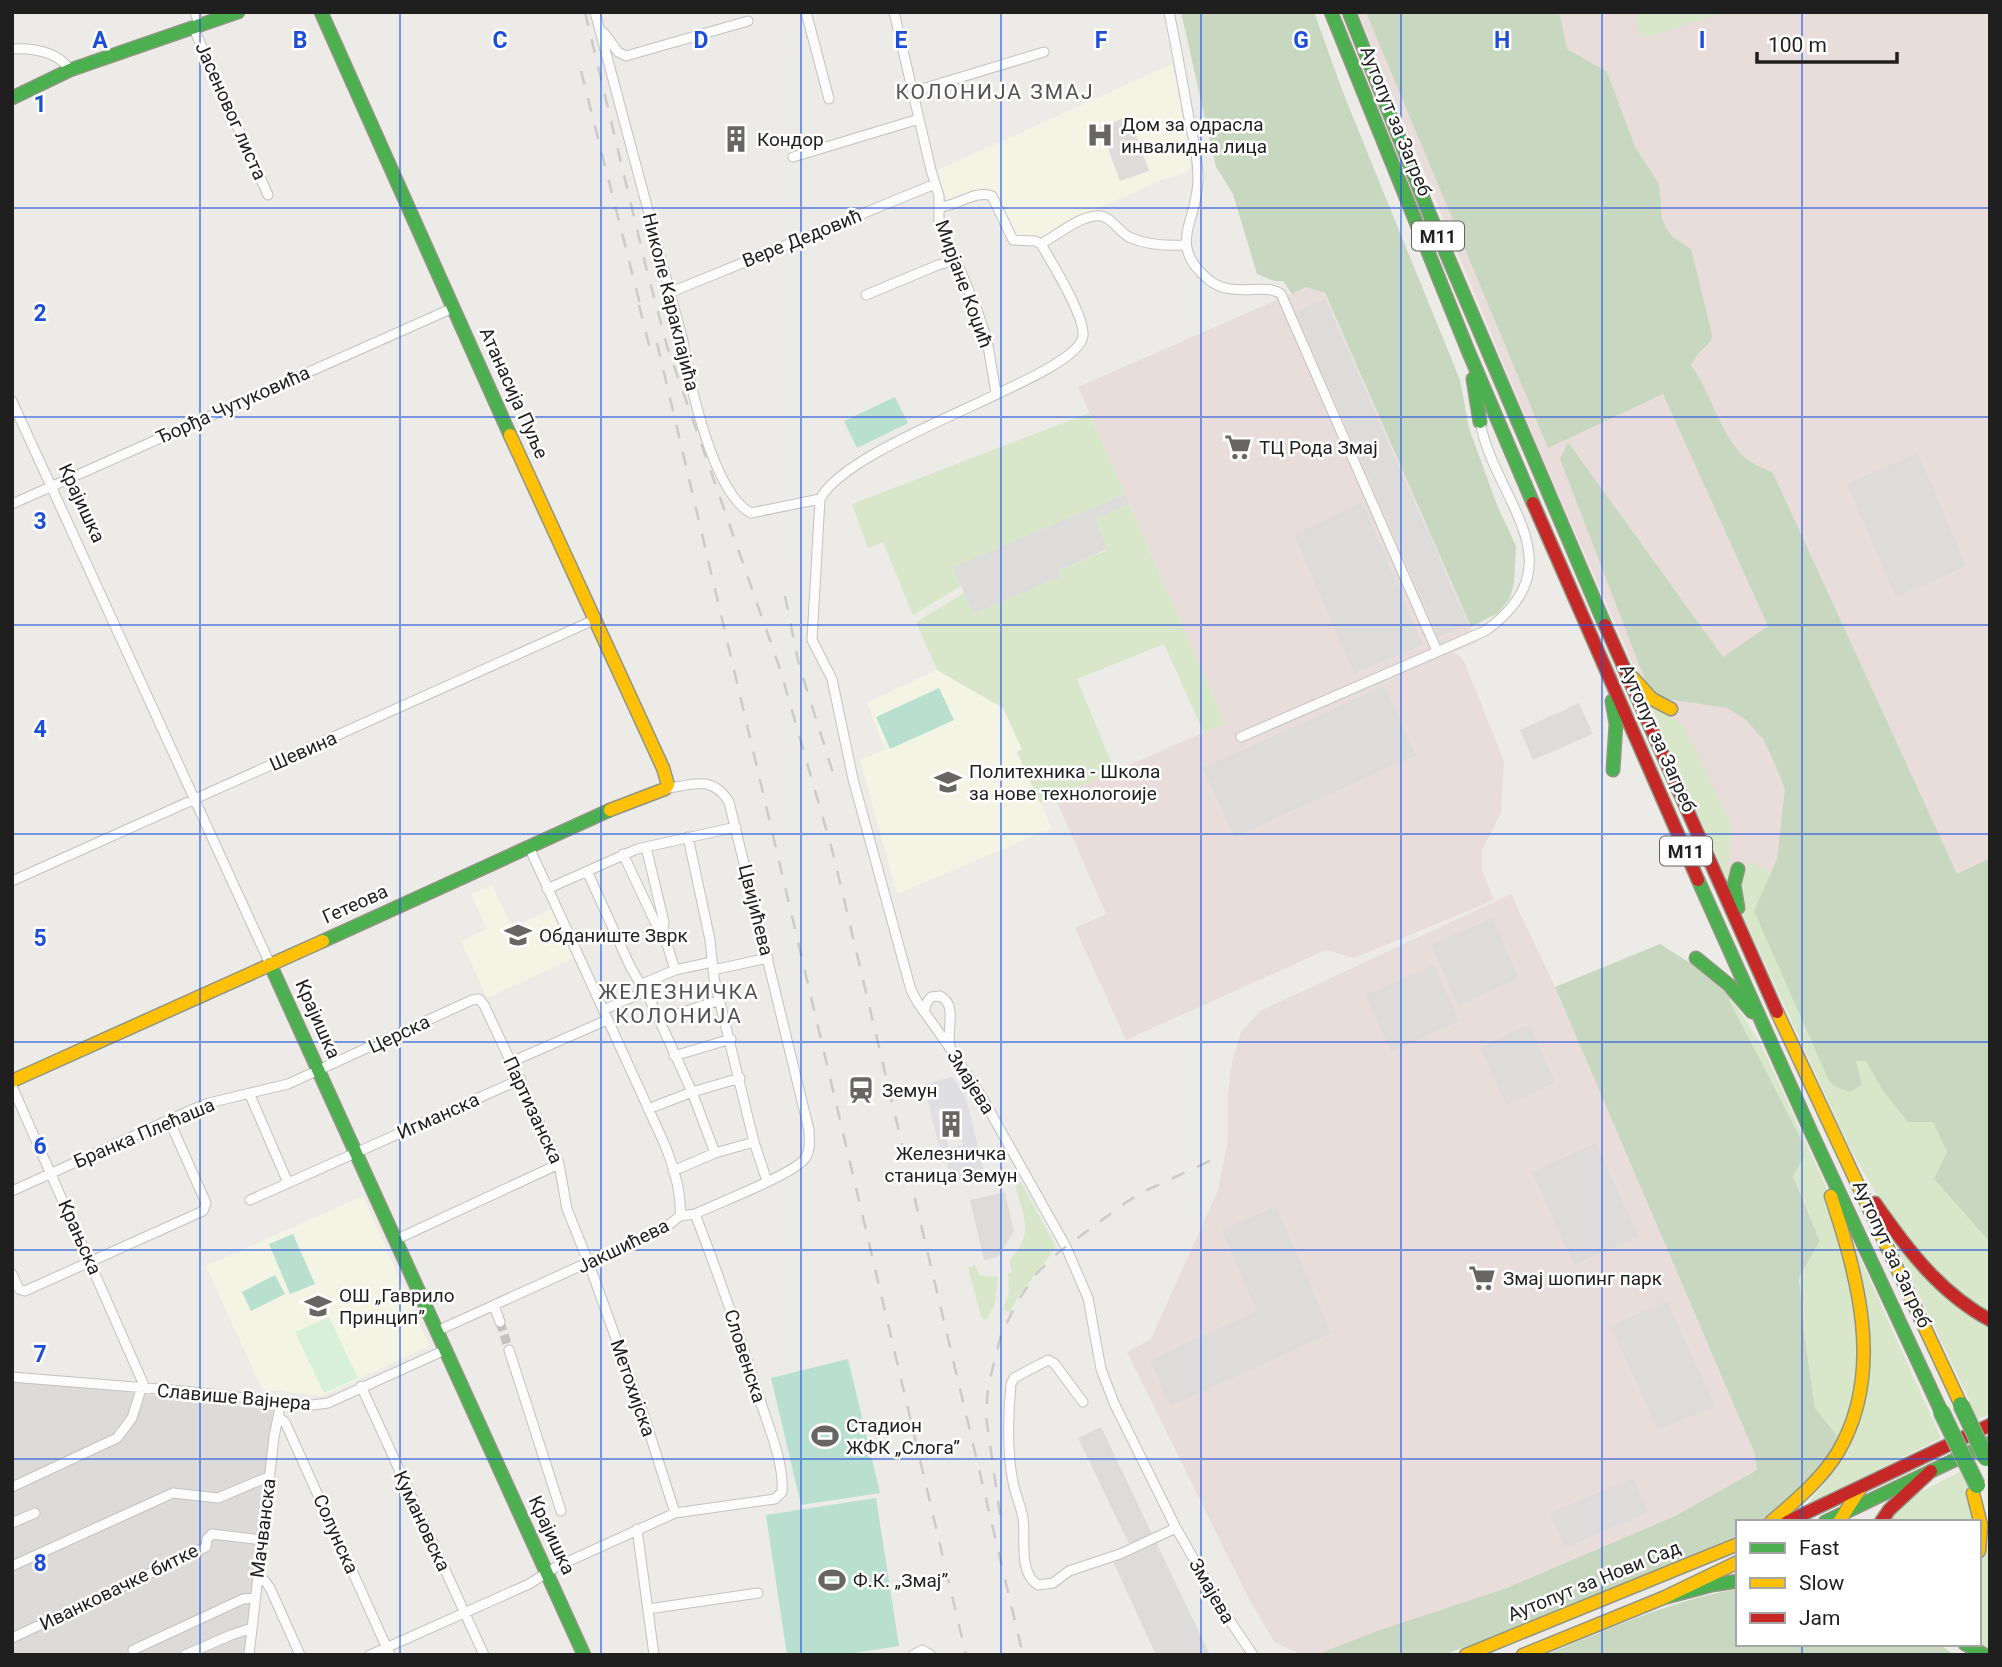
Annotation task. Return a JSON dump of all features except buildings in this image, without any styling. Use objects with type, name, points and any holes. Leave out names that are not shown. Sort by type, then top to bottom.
[{"type":"main road","points":[[12,97],[70,70],[196,22],[238,12]]},
{"type":"main road","name":"Атанасија Пуље","points":[[321,12],[663,768],[668,782],[665,789]]},
{"type":"main road","name":"Аутопут за Загреб","points":[[1331,12],[1469,353],[1607,675],[1812,1134],[1959,1448],[1975,1489]]},
{"type":"main road","name":"Аутопут за Загреб","points":[[1349,12],[1429,213],[1618,657],[1845,1159],[1961,1405],[1989,1457]]},
{"type":"main road","points":[[1469,353],[1480,422]]},
{"type":"main road","points":[[1618,657],[1646,693],[1657,703],[1671,709]]},
{"type":"main road","points":[[1607,675],[1616,724],[1613,769]]},
{"type":"main road","name":"Гетеова","points":[[12,1084],[621,805],[665,789]]},
{"type":"main road","points":[[1738,869],[1734,892],[1743,938]]},
{"type":"main road","points":[[1696,958],[1729,985],[1765,1028]]},
{"type":"main road","name":"Крајишка","points":[[270,964],[584,1655]]},
{"type":"main road","points":[[1774,1520],[1819,1480],[1838,1454],[1850,1430],[1864,1374],[1864,1336],[1856,1277],[1812,1134]]},
{"type":"main road","points":[[1845,1159],[1884,1217],[1927,1270],[1960,1303],[1990,1320]]},
{"type":"main road","points":[[1882,1520],[1889,1510],[1945,1456],[1990,1425]]},
{"type":"main road","points":[[1791,1520],[1860,1489],[1945,1456],[1989,1457]]},
{"type":"main road","points":[[1840,1518],[1931,1471]]},
{"type":"main road","points":[[1840,1518],[1860,1489]]},
{"type":"main road","points":[[1975,1489],[1990,1509]]},
{"type":"main road","points":[[1975,1489],[1980,1520]]},
{"type":"main road","name":"Аутопут за Нови Сад","points":[[1466,1655],[1736,1545]]},
{"type":"main road","name":"Аутопут за Нови Сад","points":[[1523,1655],[1663,1598],[1736,1563]]},
{"type":"main road","points":[[1663,1598],[1736,1581]]},
{"type":"main road","points":[[1969,1646],[1985,1655]]},
{"type":"street","name":"Николе Караклајића","points":[[595,12],[683,341],[696,405],[716,464],[734,495],[751,513],[820,499]]},
{"type":"street","points":[[806,12],[829,99]]},
{"type":"street","name":"Мирјане Коџић","points":[[894,12],[935,184],[939,221],[976,307],[987,340],[996,393]]},
{"type":"street","points":[[1169,12],[1197,160],[1197,200],[1185,245],[1193,263],[1211,282],[1231,290],[1274,290],[1281,294],[1437,651]]},
{"type":"street","points":[[599,26],[618,52],[626,55],[748,21]]},
{"type":"street","name":"Јасеновог листа","points":[[196,22],[268,195]]},
{"type":"street","points":[[12,49],[37,50],[55,55],[63,60],[70,70]]},
{"type":"street","points":[[912,92],[1044,52]]},
{"type":"street","points":[[793,157],[919,119]]},
{"type":"street","name":"Вере Дедовић","points":[[669,293],[935,184]]},
{"type":"street","points":[[820,499],[855,463],[1051,367],[1083,339],[1074,304],[1041,244],[1013,240],[994,200],[988,194],[979,194],[951,207],[939,207]]},
{"type":"street","points":[[1041,244],[1081,221],[1098,215],[1110,220],[1123,233],[1135,239],[1154,244],[1185,245]]},
{"type":"street","points":[[866,295],[956,260]]},
{"type":"street","name":"Ђорђа Чутуковића","points":[[12,504],[453,308]]},
{"type":"street","name":"Крајишка","points":[[12,401],[270,964]]},
{"type":"street","points":[[1241,737],[1485,631],[1508,613],[1519,600],[1530,566],[1525,533],[1485,443],[1480,422]]},
{"type":"street","name":"Змајева","points":[[820,499],[812,640],[832,679],[853,779],[911,990],[997,1123],[1072,1259],[1088,1298],[1101,1369],[1108,1390],[1176,1528],[1247,1655]]},
{"type":"street","name":"Шевина","points":[[12,881],[594,620]]},
{"type":"street","name":"Гетеова","points":[[665,789],[706,783],[718,788]]},
{"type":"street","name":"Цвијићева","points":[[718,788],[729,802],[736,827],[809,1130],[806,1159]]},
{"type":"street","points":[[547,889],[623,854],[736,827]]},
{"type":"street","points":[[688,837],[720,1000],[754,1142],[767,1181]]},
{"type":"street","points":[[529,847],[669,1155],[680,1204],[680,1216]]},
{"type":"street","points":[[646,847],[664,922],[663,931],[675,970]]},
{"type":"street","points":[[623,854],[656,924],[663,931]]},
{"type":"street","points":[[587,871],[692,1092],[715,1153]]},
{"type":"street","points":[[603,1010],[675,970],[768,958]]},
{"type":"street","points":[[911,990],[928,1001]]},
{"type":"street","points":[[924,1012],[928,1001],[935,996],[946,999],[951,1009],[948,1023],[950,1048]]},
{"type":"street","name":"Церска","points":[[318,1071],[472,1000],[480,999]]},
{"type":"street","name":"Партизанска","points":[[480,999],[521,1079],[559,1164],[567,1209],[589,1264]]},
{"type":"street","points":[[659,1020],[720,1000]]},
{"type":"street","points":[[511,1062],[607,1020]]},
{"type":"street","points":[[933,1024],[943,1027],[948,1023]]},
{"type":"street","points":[[674,1056],[731,1040]]},
{"type":"street","name":"Бранка Плећаша","points":[[12,1191],[209,1103],[288,1084],[318,1071]]},
{"type":"street","points":[[648,1109],[740,1078]]},
{"type":"street","name":"Игманска","points":[[250,1200],[521,1079]]},
{"type":"street","name":"Крањска","points":[[12,1084],[141,1374],[143,1389]]},
{"type":"street","points":[[250,1094],[288,1183]]},
{"type":"street","points":[[12,1274],[19,1289],[23,1291],[205,1209],[206,1203],[169,1120]]},
{"type":"street","points":[[673,1171],[715,1153],[754,1142]]},
{"type":"street","name":"Јакшићева","points":[[437,1331],[589,1264],[666,1227],[680,1216],[695,1214],[790,1172],[806,1159]]},
{"type":"street","points":[[395,1240],[559,1164]]},
{"type":"street","name":"Словенска","points":[[675,1513],[775,1499],[782,1492],[781,1472],[770,1431],[727,1300],[695,1214]]},
{"type":"street","name":"Метохијска","points":[[589,1264],[675,1513]]},
{"type":"street","points":[[494,1306],[500,1322]]},
{"type":"street","name":"Славише Вајнера","points":[[12,1377],[321,1404],[445,1350]]},
{"type":"street","points":[[509,1350],[561,1511]]},
{"type":"street","points":[[1083,1402],[1054,1363],[1048,1360],[1021,1374],[1011,1384],[1010,1465],[1023,1517],[1025,1554],[1030,1579],[1038,1585],[1053,1583],[1069,1571],[1120,1554],[1176,1528]]},
{"type":"street","name":"Кумановска","points":[[361,1386],[484,1655]]},
{"type":"street","points":[[12,1487],[117,1438],[132,1418],[143,1389]]},
{"type":"street","name":"Мачванска","points":[[249,1655],[281,1402]]},
{"type":"street","name":"Солунска","points":[[278,1417],[285,1422],[388,1651]]},
{"type":"street","points":[[12,1566],[173,1493],[203,1494],[218,1498],[270,1476]]},
{"type":"street","points":[[12,1523],[35,1513]]},
{"type":"street","points":[[370,1655],[388,1651],[675,1513]]},
{"type":"street","points":[[637,1529],[654,1655]]},
{"type":"street","name":"Иванковачке битке","points":[[12,1639],[206,1547],[207,1539],[212,1534],[262,1540]]},
{"type":"street","points":[[257,1577],[268,1584],[300,1655]]},
{"type":"street","points":[[648,1609],[758,1593]]},
{"type":"street","points":[[133,1650],[243,1599],[255,1598]]},
{"type":"street","points":[[185,1655],[252,1628]]},
{"type":"street","name":"Змајева","points":[[1237,1634],[1253,1655]]},
{"type":"street","points":[[914,1655],[922,1650],[930,1655]]},
{"type":"shaded area","points":[[1358,12],[1990,12],[1990,1315],[1863,1172],[1849,1146],[1738,904],[1540,452]]},
{"type":"shaded area","name":"Дом за одрасла инвалидна лица","points":[[1172,64],[1192,163],[1188,172],[1158,181],[1038,237],[1016,239],[996,195],[986,187],[953,203],[948,202],[936,171]]},
{"type":"shaded area","points":[[1129,116],[1149,171],[1120,181],[1100,127]]},
{"type":"shaded area","points":[[1306,287],[1324,293],[1477,642],[1453,653],[1460,656],[1465,663],[1504,761],[1501,813],[1482,850],[1482,870],[1494,900],[1354,958],[1326,950],[1126,1040],[1075,928],[1106,914],[1055,797],[1225,723],[1078,387]]},
{"type":"shaded area","points":[[1325,299],[1468,624],[1439,637],[1296,312]]},
{"type":"shaded area","points":[[1918,453],[1966,566],[1896,597],[1847,484]]},
{"type":"shaded area","points":[[1125,494],[1129,504],[1095,519],[1107,549],[1059,570],[1061,576],[973,614],[953,567]]},
{"type":"shaded area","points":[[1362,502],[1423,645],[1354,673],[1294,535]]},
{"type":"shaded area","name":"Политехника - Школа за нове технологоије","points":[[937,670],[1003,708],[1022,750],[1017,753],[1052,828],[897,894],[860,760],[885,749],[867,703]]},
{"type":"shaded area","points":[[1384,686],[1416,755],[1234,837],[1203,768]]},
{"type":"shaded area","points":[[1579,703],[1593,734],[1533,760],[1520,730]]},
{"type":"shaded area","name":"Обданиште Зврк","points":[[492,885],[512,927],[551,910],[573,958],[487,998],[461,941],[487,929],[471,894]]},
{"type":"shaded area","name":"Змај шопинг парк","points":[[1511,894],[1555,987],[1754,1452],[1757,1470],[1675,1516],[1504,1589],[1316,1655],[1302,1655],[1274,1642],[1249,1599],[1127,1352],[1151,1339],[1218,1190],[1228,1140],[1228,1093],[1232,1062],[1241,1032],[1260,1011]]},
{"type":"shaded area","points":[[1492,918],[1519,978],[1458,1005],[1431,945]]},
{"type":"shaded area","points":[[1434,965],[1459,1021],[1391,1052],[1366,995]]},
{"type":"shaded area","points":[[1529,1025],[1555,1082],[1507,1105],[1480,1047]]},
{"type":"shaded area","points":[[953,1077],[966,1098],[985,1175],[954,1181],[938,1143],[924,1084]],"holes":[[[950,1108],[955,1116],[960,1115],[963,1145],[949,1148],[945,1134],[942,1134],[937,1111]]]},
{"type":"shaded area","points":[[1596,1143],[1638,1236],[1574,1265],[1532,1172]]},
{"type":"shaded area","points":[[1005,1192],[1014,1231],[998,1257],[984,1260],[970,1200]]},
{"type":"shaded area","name":"ОШ „Гаврило Принцип”","points":[[363,1196],[429,1346],[322,1396],[262,1389],[206,1266]]},
{"type":"shaded area","points":[[1276,1206],[1331,1333],[1170,1406],[1150,1360],[1257,1311],[1222,1230]]},
{"type":"shaded area","points":[[1667,1301],[1715,1406],[1658,1430],[1611,1326]]},
{"type":"shaded area","points":[[12,1381],[273,1410],[245,1655],[12,1655]]},
{"type":"shaded area","points":[[1101,1427],[1210,1655],[1156,1655],[1111,1557],[1131,1548],[1078,1438]]},
{"type":"shaded area","points":[[1633,1478],[1648,1512],[1565,1548],[1550,1513]]},
{"type":"green space","points":[[1181,12],[1314,12],[1344,95],[1460,380],[1469,428],[1497,505],[1516,546],[1514,583],[1510,598],[1498,613],[1471,627],[1325,293],[1306,287],[1292,294],[1283,281],[1274,281],[1257,274],[1233,194],[1216,167]]},
{"type":"green space","points":[[1366,12],[1559,12],[1567,49],[1607,72],[1635,147],[1659,184],[1662,218],[1666,228],[1673,237],[1691,249],[1712,334],[1711,341],[1691,365],[1735,447],[1754,464],[1773,473],[1957,874],[1990,858],[1990,1242],[1934,1179],[1947,1152],[1933,1122],[1908,1122],[1883,1091],[1866,1061],[1856,1061],[1862,1085],[1850,1092],[1829,1081],[1754,911],[1777,859],[1785,789],[1763,739],[1745,719],[1727,708],[1661,698],[1645,680],[1560,459],[1568,442],[1723,657],[1768,626],[1663,394],[1548,448]]},
{"type":"green space","points":[[1635,12],[1726,12],[1645,38],[1640,36]]},
{"type":"green space","points":[[895,397],[908,423],[857,448],[844,421]]},
{"type":"green space","points":[[1089,413],[1125,494],[954,567],[961,586],[913,615],[883,542],[868,548],[852,504]]},
{"type":"green space","points":[[1129,504],[1225,723],[1204,733],[1164,644],[1077,679],[1115,771],[1040,803],[1017,752],[1022,749],[1003,708],[937,670],[916,622],[964,593],[973,613],[1061,575],[1059,570],[1107,550],[1094,519]]},
{"type":"green space","points":[[939,688],[954,720],[890,749],[876,717]]},
{"type":"green space","points":[[1650,705],[1685,729],[1729,820],[1732,831],[1728,881]]},
{"type":"green space","points":[[1750,862],[1771,872],[1755,911],[1836,1087],[1850,1092],[1862,1085],[1856,1060],[1866,1061],[1883,1091],[1933,1122],[1947,1152],[1934,1179],[1990,1242],[1990,1315],[1942,1279],[1878,1197],[1849,1146],[1738,904],[1742,875]]},
{"type":"green space","points":[[1660,944],[1692,964],[1731,997],[1729,1000],[1802,1141],[1804,1157],[1793,1176],[1820,1241],[1799,1278],[1804,1332],[1815,1408],[1838,1437],[1832,1456],[1780,1511],[1764,1520],[1736,1520],[1736,1536],[1571,1607],[1443,1655],[1316,1655],[1377,1631],[1504,1589],[1675,1516],[1757,1470],[1754,1452],[1555,987]]},
{"type":"green space","points":[[1731,997],[1762,1046],[1828,1191],[1857,1315],[1859,1385],[1838,1437],[1815,1408],[1804,1332],[1799,1278],[1820,1241],[1793,1175],[1804,1157],[1729,1000]]},
{"type":"green space","points":[[1021,1182],[1056,1247],[1009,1313],[1003,1309],[1009,1293],[1008,1274],[1012,1272],[1010,1260],[1018,1250],[1025,1233],[1024,1216],[1015,1184]]},
{"type":"green space","points":[[1887,1226],[1990,1326],[1990,1414],[1978,1419]]},
{"type":"green space","points":[[293,1234],[315,1284],[290,1294],[269,1244]]},
{"type":"green space","points":[[1855,1247],[1941,1438],[1807,1505],[1828,1479],[1849,1445],[1862,1407]]},
{"type":"green space","points":[[975,1265],[980,1275],[998,1276],[995,1304],[986,1320],[981,1316],[968,1268]]},
{"type":"green space","points":[[275,1275],[285,1294],[251,1311],[242,1292]]},
{"type":"green space","points":[[329,1317],[358,1378],[324,1393],[295,1332]]},
{"type":"green space","name":"Стадион ЖФК „Слога”","points":[[848,1359],[880,1493],[801,1505],[771,1378]]},
{"type":"green space","points":[[1960,1472],[1973,1498],[1977,1520],[1888,1520],[1914,1495]]},
{"type":"green space","name":"Ф.К. „Змај”","points":[[876,1498],[899,1646],[841,1655],[787,1655],[766,1515]]},
{"type":"green space","points":[[1987,1528],[1990,1533],[1990,1652],[1981,1645],[1981,1550]]},
{"type":"green space","points":[[1736,1589],[1736,1646],[1942,1646],[1954,1655],[1545,1655],[1664,1608]]},
{"type":"tunnel","points":[[500,1322],[509,1350]]},
{"type":"railway","points":[[585,12],[667,346],[780,669],[833,853],[1023,1655]]},
{"type":"railway","points":[[581,71],[642,312]]},
{"type":"railway","points":[[639,305],[652,357]]},
{"type":"railway","points":[[657,343],[966,1655]]},
{"type":"railway","points":[[785,596],[799,665],[833,773]]},
{"type":"railway","points":[[1000,1515],[986,1416],[988,1387],[1001,1335],[1017,1302],[1037,1273],[1060,1251],[1125,1203],[1216,1158]]},
{"type":"traffic: fast","points":[[12,98],[70,70],[238,12]]},
{"type":"traffic: fast","points":[[321,12],[510,435]]},
{"type":"traffic: fast","points":[[1331,12],[1469,353],[1533,503]]},
{"type":"traffic: fast","points":[[1349,12],[1429,213],[1605,625]]},
{"type":"traffic: fast","points":[[1473,379],[1480,422]]},
{"type":"traffic: fast","points":[[1612,701],[1616,724],[1613,770]]},
{"type":"traffic: fast","points":[[323,941],[610,810]]},
{"type":"traffic: fast","points":[[1738,869],[1734,885],[1738,908]]},
{"type":"traffic: fast","points":[[1698,880],[1941,1411]]},
{"type":"traffic: fast","points":[[1696,958],[1729,985],[1752,1012]]},
{"type":"traffic: fast","points":[[270,964],[584,1655]]},
{"type":"traffic: fast","points":[[1961,1405],[1986,1458]]},
{"type":"traffic: fast","points":[[1941,1411],[1977,1485]]},
{"type":"traffic: fast","points":[[1829,1520],[1990,1443]]},
{"type":"traffic: fast","points":[[1663,1598],[1736,1581]]},
{"type":"traffic: fast","points":[[1969,1646],[1985,1655]]},
{"type":"traffic: slow","points":[[510,435],[663,768],[668,785],[665,789],[610,810]]},
{"type":"traffic: slow","points":[[1633,678],[1652,699],[1671,709]]},
{"type":"traffic: slow","points":[[12,1081],[323,941]]},
{"type":"traffic: slow","points":[[1777,1012],[1961,1405]]},
{"type":"traffic: slow","points":[[1773,1520],[1807,1490],[1838,1452],[1852,1421],[1861,1390],[1864,1357],[1857,1292],[1831,1196]]},
{"type":"traffic: slow","points":[[1840,1520],[1860,1489]]},
{"type":"traffic: slow","points":[[1973,1493],[1980,1520]]},
{"type":"traffic: slow","points":[[1466,1655],[1736,1545]]},
{"type":"traffic: slow","points":[[1523,1655],[1663,1598],[1736,1563]]},
{"type":"traffic: jam","points":[[1533,503],[1698,880]]},
{"type":"traffic: jam","points":[[1605,625],[1777,1012]]},
{"type":"traffic: jam","points":[[1875,1203],[1926,1269],[1955,1297],[1990,1320]]},
{"type":"traffic: jam","points":[[1791,1520],[1990,1425]]},
{"type":"traffic: jam","points":[[1882,1520],[1889,1510],[1931,1471]]},
{"type":"place","name":"Дом за одрасла инвалидна лица","points":[[1100,135]]},
{"type":"place","name":"Кондор","points":[[736,139]]},
{"type":"place","name":"ТЦ Рода Змај","points":[[1238,447]]},
{"type":"place","name":"Политехника - Школа за нове технологоије","points":[[948,782]]},
{"type":"place","name":"Обданиште Зврк","points":[[518,935]]},
{"type":"place","name":"Земун","points":[[861,1090]]},
{"type":"place","name":"Железничка станица Земун","points":[[951,1124]]},
{"type":"place","name":"Змај шопинг парк","points":[[1482,1278]]},
{"type":"place","name":"ОШ „Гаврило Принцип”","points":[[318,1306]]},
{"type":"place","name":"Стадион ЖФК „Слога”","points":[[825,1436]]},
{"type":"place","name":"Ф.К. „Змај”","points":[[832,1580]]},
{"type":"district","name":"КОЛОНИЈА ЗМАЈ","points":[[995,92]]},
{"type":"district","name":"ЖЕЛЕЗНИЧКА КОЛОНИЈА","points":[[679,1004]]}]
